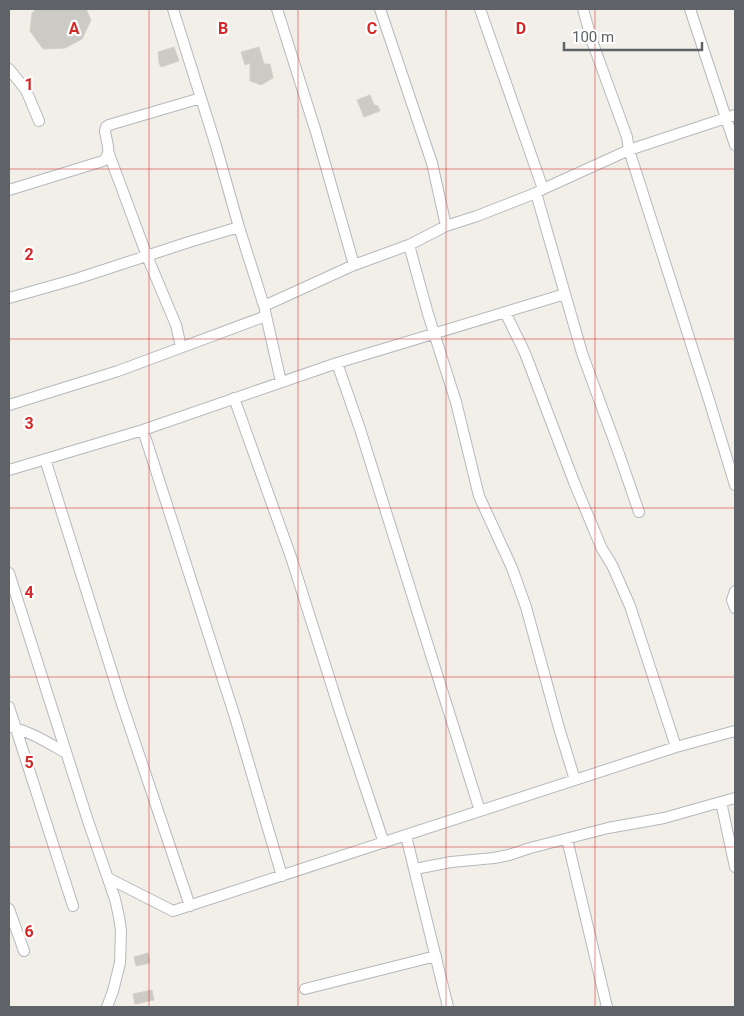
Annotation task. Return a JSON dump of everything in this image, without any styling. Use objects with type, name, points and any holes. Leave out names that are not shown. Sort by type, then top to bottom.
[{"type":"street","points":[[173,9],[265,311],[281,382]]},
{"type":"street","points":[[277,9],[308,106],[354,265]]},
{"type":"street","points":[[380,9],[432,163],[446,226]]},
{"type":"street","points":[[480,9],[540,191],[565,294],[582,353],[620,454],[638,512]]},
{"type":"street","points":[[583,9],[592,41],[627,137],[629,150],[735,485]]},
{"type":"street","points":[[690,9],[731,116],[735,145]]},
{"type":"street","points":[[9,69],[26,90],[39,121]]},
{"type":"street","points":[[181,347],[176,325],[147,256],[109,154],[104,131],[109,125],[201,98]]},
{"type":"street","points":[[9,405],[118,371],[181,347],[265,311],[354,265],[409,245],[446,226],[540,191],[629,150],[731,116]]},
{"type":"street","points":[[9,190],[103,161],[109,154]]},
{"type":"street","points":[[9,298],[239,228]]},
{"type":"street","points":[[409,245],[434,334],[456,402],[479,496],[512,568],[526,607],[575,780]]},
{"type":"street","points":[[9,470],[143,430],[337,363],[565,294]]},
{"type":"street","points":[[505,312],[525,353],[574,482],[599,541],[630,606],[676,747]]},
{"type":"street","points":[[337,363],[360,428],[480,811]]},
{"type":"street","points":[[234,398],[291,557],[384,843]]},
{"type":"street","points":[[143,430],[236,716],[282,876]]},
{"type":"street","points":[[45,459],[121,701],[190,906]]},
{"type":"street","points":[[9,573],[115,899],[121,930],[120,963],[107,1007]]},
{"type":"street","points":[[735,591],[732,600],[735,608]]},
{"type":"street","points":[[9,708],[12,727],[72,906]]},
{"type":"street","points":[[12,727],[37,736],[66,753]]},
{"type":"street","points":[[108,878],[174,911],[676,747],[735,731]]},
{"type":"street","points":[[415,869],[451,862],[509,855],[608,828],[664,818],[735,798]]},
{"type":"street","points":[[721,802],[735,867]]},
{"type":"street","points":[[406,836],[448,1007]]},
{"type":"street","points":[[567,839],[607,1007]]},
{"type":"street","points":[[9,908],[24,950]]},
{"type":"street","points":[[304,990],[436,956]]},
{"type":"building","points":[[36,9],[86,9],[91,20],[82,39],[65,48],[43,49],[30,31],[32,13]]},
{"type":"building","points":[[174,47],[179,61],[161,67],[158,52]]},
{"type":"building","points":[[259,47],[264,64],[270,64],[273,78],[261,85],[250,81],[250,63],[245,65],[241,52]]},
{"type":"building","points":[[370,95],[374,105],[378,106],[380,111],[364,117],[357,100]]},
{"type":"building","points":[[148,953],[150,963],[136,966],[134,957]]},
{"type":"building","points":[[152,990],[154,1000],[135,1004],[133,994]]}]
